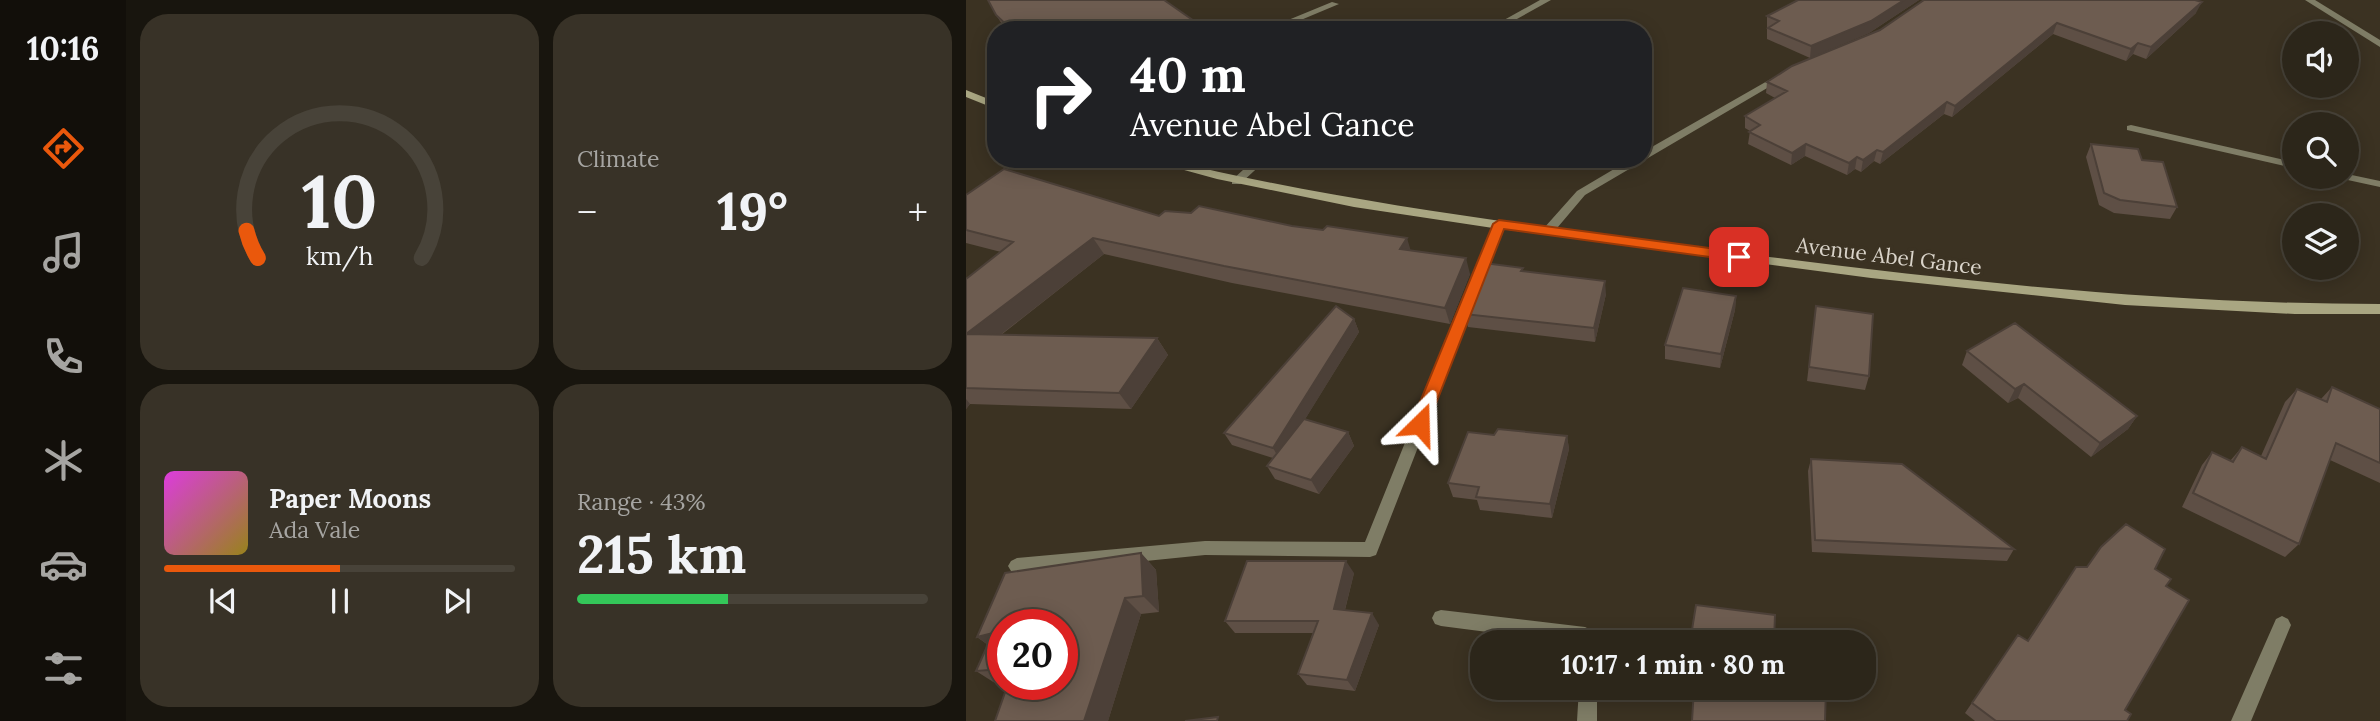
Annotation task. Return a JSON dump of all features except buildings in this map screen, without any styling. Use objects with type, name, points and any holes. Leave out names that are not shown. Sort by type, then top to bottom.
[{"type":"main road","points":[[966,93],[987,102]]},
{"type":"main road","name":"Avenue Abel Gance","points":[[1183,168],[1236,182],[1349,204],[1978,288],[2170,304],[2380,309]]},
{"type":"street","points":[[1507,21],[1547,0]]},
{"type":"street","points":[[2309,0],[2380,44]]},
{"type":"street","points":[[1291,21],[1335,4]]},
{"type":"street","points":[[1652,152],[1796,70]]},
{"type":"street","points":[[2131,128],[2282,162]]},
{"type":"street","points":[[1236,182],[1252,168]]},
{"type":"street","points":[[1548,231],[1581,193],[1624,168]]},
{"type":"street","points":[[2359,180],[2380,184]]},
{"type":"street","points":[[1017,566],[1205,548],[1370,550],[1499,224]]},
{"type":"street","points":[[1441,618],[1537,630]]},
{"type":"street","points":[[2241,721],[2282,625]]},
{"type":"street","points":[[1587,721],[1588,700]]},
{"type":"route","points":[[1420,424],[1499,224],[1739,257]]}]
